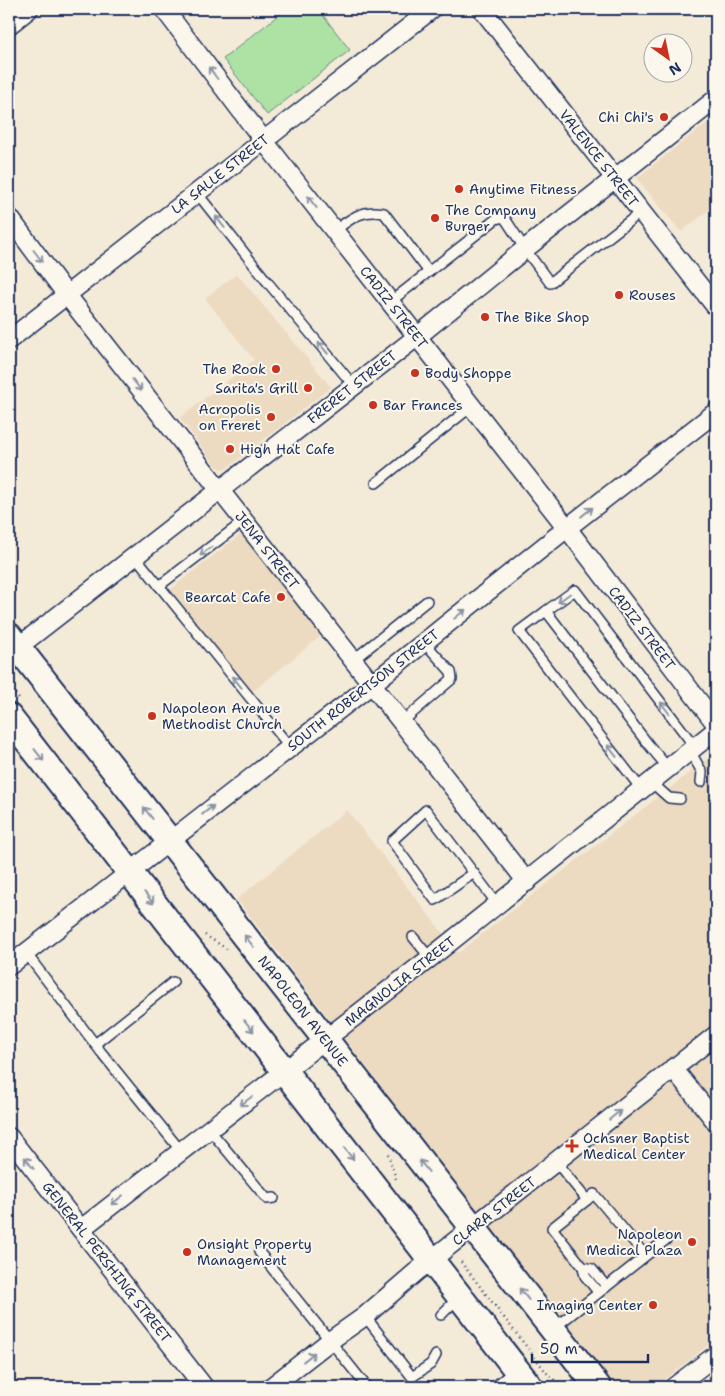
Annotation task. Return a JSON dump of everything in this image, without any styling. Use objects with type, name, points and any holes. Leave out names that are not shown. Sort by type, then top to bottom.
[{"type":"main road","name":"NAPOLEON AVENUE","points":[[12,645],[169,840],[598,1387]]},
{"type":"main road","points":[[9,717],[523,1378]]},
{"type":"street","points":[[9,25],[30,9]]},
{"type":"street","name":"CADIZ STREET","points":[[164,9],[264,141],[567,528],[716,724]]},
{"type":"street","name":"LA SALLE STREET","points":[[9,340],[432,9]]},
{"type":"street","name":"VALENCE STREET","points":[[482,9],[716,307]]},
{"type":"street","name":"FRERET STREET","points":[[12,645],[134,556],[354,386],[716,98]]},
{"type":"street","name":"JENA STREET","points":[[9,217],[66,294],[527,882]]},
{"type":"street","name":"SOUTH ROBERTSON STREET","points":[[9,966],[372,684],[716,412]]},
{"type":"street","name":"MAGNOLIA STREET","points":[[80,1229],[326,1040],[716,730]]},
{"type":"street","name":"CLARA STREET","points":[[271,1387],[365,1316],[432,1260],[716,1035]]},
{"type":"street","points":[[673,1068],[716,1122]]},
{"type":"street","name":"GENERAL PERSHING STREET","points":[[9,1137],[204,1387]]},
{"type":"street","points":[[674,1387],[716,1355]]},
{"type":"lane","points":[[197,193],[269,284],[354,386]]},
{"type":"lane","points":[[334,231],[355,216],[372,211],[384,213],[429,272]]},
{"type":"lane","points":[[390,302],[496,219],[504,218],[550,283],[641,212]]},
{"type":"lane","points":[[376,484],[472,406]]},
{"type":"lane","points":[[159,586],[244,521]]},
{"type":"lane","points":[[134,556],[290,747]]},
{"type":"lane","points":[[680,799],[669,798],[646,786],[519,631],[575,590],[692,749],[702,772],[701,782]]},
{"type":"lane","points":[[353,660],[427,601]]},
{"type":"lane","points":[[546,611],[668,768]]},
{"type":"lane","points":[[402,722],[452,679],[451,672],[424,642]]},
{"type":"lane","points":[[474,873],[435,900],[392,841],[426,810],[474,873],[498,905]]},
{"type":"lane","points":[[413,937],[430,958]]},
{"type":"lane","points":[[26,953],[95,1044],[181,1151]]},
{"type":"lane","points":[[95,1044],[173,982]]},
{"type":"lane","points":[[209,1129],[267,1199],[274,1198]]},
{"type":"lane","points":[[556,1162],[587,1200]]},
{"type":"lane","points":[[598,1292],[585,1276],[583,1267],[552,1228],[594,1194],[645,1255]]},
{"type":"lane","points":[[552,1329],[667,1239]]},
{"type":"lane","points":[[260,1252],[367,1387]]},
{"type":"lane","points":[[583,1267],[592,1269],[606,1286]]},
{"type":"lane","points":[[441,1315],[459,1297]]},
{"type":"lane","points":[[365,1316],[412,1377],[431,1364],[436,1355]]},
{"type":"lane","points":[[494,1387],[523,1378]]},
{"type":"path","points":[[205,935],[236,956]]},
{"type":"path","points":[[387,1151],[398,1185]]},
{"type":"path","points":[[461,1262],[550,1377],[565,1387]]},
{"type":"shaded area","points":[[716,116],[716,204],[681,232],[637,178]]},
{"type":"shaded area","points":[[237,274],[331,387],[227,468],[221,469],[216,466],[180,418],[254,360],[205,298]]},
{"type":"shaded area","points":[[244,532],[322,635],[252,692],[170,590]]},
{"type":"shaded area","name":"Ochsner Baptist Medical Center","points":[[716,752],[716,1339],[655,1387],[613,1387],[237,899],[347,810],[458,953]]},
{"type":"green space","points":[[286,9],[318,9],[350,50],[267,115],[223,59]]},
{"type":"place","name":"Chi Chi's","points":[[664,117]]},
{"type":"place","name":"Anytime Fitness","points":[[459,189]]},
{"type":"place","name":"The Company Burger","points":[[435,218]]},
{"type":"place","name":"Rouses","points":[[619,295]]},
{"type":"place","name":"The Bike Shop","points":[[485,317]]},
{"type":"place","name":"The Rook","points":[[276,369]]},
{"type":"place","name":"Body Shoppe","points":[[415,373]]},
{"type":"place","name":"Sarita's Grill","points":[[308,388]]},
{"type":"place","name":"Bar Frances","points":[[373,405]]},
{"type":"place","name":"Acropolis on Freret","points":[[271,417]]},
{"type":"place","name":"High Hat Cafe","points":[[230,449]]},
{"type":"place","name":"Bearcat Cafe","points":[[281,597]]},
{"type":"place","name":"Napoleon Avenue Methodist Church","points":[[152,716]]},
{"type":"place","name":"Ochsner Baptist Medical Center","points":[[572,1146]]},
{"type":"place","name":"Napoleon Medical Plaza","points":[[692,1242]]},
{"type":"place","name":"Onsight Property Management","points":[[187,1252]]},
{"type":"place","name":"Imaging Center","points":[[653,1305]]}]
